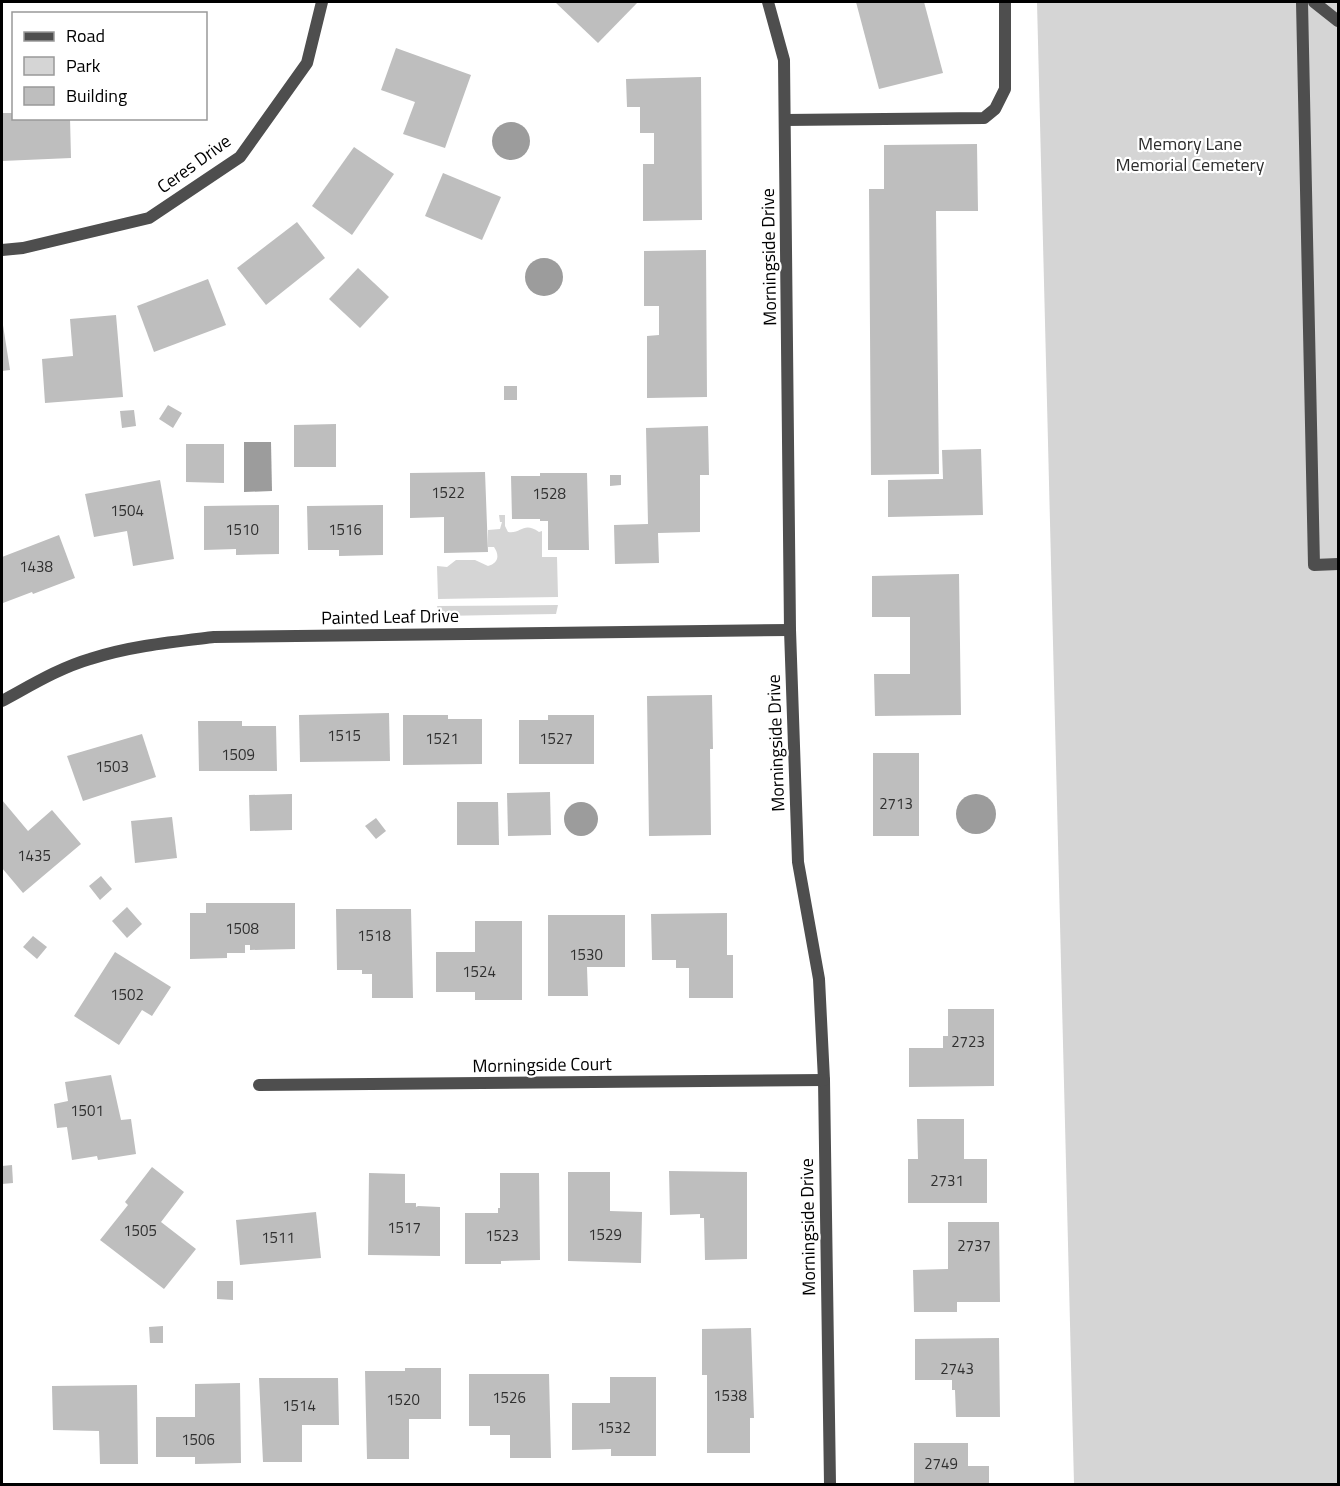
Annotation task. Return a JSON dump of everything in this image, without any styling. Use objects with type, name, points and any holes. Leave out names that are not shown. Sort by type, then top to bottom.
[{"type":"street","name":"Ceres Drive","points":[[2,250],[23,248],[149,218],[240,157],[307,63],[322,2]]},
{"type":"street","name":"Morningside Drive","points":[[768,2],[784,60],[790,630],[798,862],[819,979],[824,1080],[830,1485]]},
{"type":"street","points":[[785,120],[984,118],[995,109],[1005,89],[1005,2]]},
{"type":"street","points":[[1302,2],[1314,565],[1338,564]]},
{"type":"street","points":[[1314,2],[1338,21]]},
{"type":"street","name":"Painted Leaf Drive","points":[[2,701],[89,659],[145,646],[214,637],[790,630]]},
{"type":"street","name":"Morningside Court","points":[[260,1086],[824,1080]]},
{"type":"green space","name":"Memory Lane Memorial Cemetery","points":[[1037,2],[1338,2],[1338,1484],[1074,1484]]},
{"type":"green space","points":[[499,515],[505,515],[505,526],[508,532],[526,528],[542,531],[542,557],[557,557],[558,597],[438,599],[437,566],[447,567],[456,560],[475,560],[488,566],[496,561],[496,550],[494,547],[488,547],[488,530],[500,529],[502,522],[500,522]]},
{"type":"green space","points":[[558,605],[556,614],[440,616],[437,606]]},
{"type":"shaded area","points":[[511,122],[524,128],[530,141],[524,154],[511,160],[498,154],[492,141],[498,128]]},
{"type":"shaded area","points":[[544,258],[558,263],[563,277],[558,291],[544,296],[530,291],[525,277],[530,263]]},
{"type":"shaded area","points":[[244,442],[271,442],[272,491],[244,492]]},
{"type":"shaded area","points":[[976,794],[984,795],[990,800],[995,806],[995,822],[990,828],[984,833],[976,834],[968,833],[962,828],[957,822],[956,814],[957,806],[962,800],[968,795]]},
{"type":"shaded area","points":[[581,802],[593,807],[598,819],[593,831],[581,836],[569,831],[564,819],[569,807]]},
{"type":"building","points":[[555,2],[638,2],[598,43]]},
{"type":"building","points":[[856,2],[924,2],[943,73],[879,89]]},
{"type":"building","points":[[396,48],[471,75],[445,148],[403,134],[415,102],[381,90]]},
{"type":"building","points":[[701,77],[702,220],[643,221],[643,164],[654,164],[654,133],[640,133],[640,107],[627,107],[626,79]]},
{"type":"building","points":[[2,113],[12,113],[12,120],[70,120],[71,158],[2,161]]},
{"type":"building","points":[[977,144],[978,211],[936,211],[939,474],[871,475],[869,189],[884,189],[884,145]]},
{"type":"building","points":[[354,147],[394,174],[352,235],[312,206]]},
{"type":"building","points":[[443,173],[501,197],[482,240],[425,216]]},
{"type":"building","points":[[297,222],[325,258],[266,305],[237,268]]},
{"type":"building","points":[[706,250],[707,397],[647,398],[647,336],[659,335],[659,306],[644,306],[644,251]]},
{"type":"building","points":[[358,268],[389,297],[360,328],[329,299]]},
{"type":"building","points":[[208,279],[226,325],[154,352],[137,306]]},
{"type":"building","points":[[116,315],[123,397],[45,403],[42,359],[73,356],[70,319]]},
{"type":"building","points":[[2,325],[10,370],[2,371]]},
{"type":"building","points":[[504,386],[517,386],[517,400],[504,400]]},
{"type":"building","points":[[168,405],[182,413],[173,428],[159,419]]},
{"type":"building","points":[[134,410],[136,426],[122,428],[120,411]]},
{"type":"building","points":[[336,424],[336,467],[294,467],[294,425]]},
{"type":"building","points":[[708,426],[709,475],[700,475],[700,532],[658,533],[659,563],[615,564],[614,525],[648,524],[646,428]]},
{"type":"building","points":[[186,444],[224,444],[224,483],[186,482]]},
{"type":"building","points":[[981,449],[983,515],[888,517],[888,480],[943,479],[942,450]]},
{"type":"building","points":[[485,472],[488,552],[444,553],[444,517],[410,518],[410,473]]},
{"type":"building","points":[[540,473],[587,473],[589,550],[548,550],[548,521],[512,519],[511,476],[540,476]]},
{"type":"building","points":[[610,475],[621,475],[621,485],[610,486]]},
{"type":"building","points":[[160,480],[174,559],[133,566],[127,531],[94,537],[85,494]]},
{"type":"building","points":[[279,505],[279,554],[236,555],[236,549],[204,550],[204,506]]},
{"type":"building","points":[[383,505],[383,555],[339,556],[339,550],[308,550],[307,506]]},
{"type":"building","points":[[59,535],[75,578],[3,603],[2,557]]},
{"type":"building","points":[[959,574],[961,715],[875,716],[874,674],[910,674],[910,617],[872,617],[872,576]]},
{"type":"building","points":[[712,695],[711,835],[649,836],[647,696]]},
{"type":"building","points":[[389,713],[390,761],[300,762],[299,715]]},
{"type":"building","points":[[403,715],[448,715],[448,719],[482,719],[482,764],[403,765]]},
{"type":"building","points":[[548,715],[594,715],[594,764],[519,764],[519,720],[548,720]]},
{"type":"building","points":[[198,721],[242,721],[242,726],[276,726],[277,771],[199,771]]},
{"type":"building","points":[[142,734],[156,777],[83,801],[67,756]]},
{"type":"building","points":[[873,753],[919,753],[919,836],[873,836]]},
{"type":"building","points":[[550,792],[551,835],[508,836],[507,793]]},
{"type":"building","points":[[292,794],[292,830],[250,831],[249,795]]},
{"type":"building","points":[[2,800],[28,831],[52,810],[81,844],[23,893],[2,868]]},
{"type":"building","points":[[457,802],[498,802],[499,845],[457,845]]},
{"type":"building","points":[[172,817],[177,858],[135,863],[131,821]]},
{"type":"building","points":[[376,818],[386,831],[376,839],[365,826]]},
{"type":"building","points":[[101,876],[112,889],[100,900],[89,886]]},
{"type":"building","points":[[206,903],[295,903],[295,949],[250,950],[250,945],[245,945],[245,953],[227,953],[227,958],[190,959],[190,913],[206,913]]},
{"type":"building","points":[[127,907],[142,924],[127,938],[112,921]]},
{"type":"building","points":[[336,909],[411,909],[413,998],[372,998],[372,974],[362,974],[362,970],[337,970]]},
{"type":"building","points":[[727,913],[727,955],[733,955],[733,998],[689,998],[689,968],[676,968],[676,960],[652,960],[651,914]]},
{"type":"building","points":[[548,915],[625,915],[625,967],[587,967],[588,996],[548,996]]},
{"type":"building","points":[[475,921],[522,921],[522,1000],[475,1000],[475,992],[436,992],[436,952],[475,952]]},
{"type":"building","points":[[33,936],[47,947],[37,959],[23,947]]},
{"type":"building","points":[[115,952],[171,987],[152,1016],[142,1010],[119,1045],[74,1016]]},
{"type":"building","points":[[948,1009],[994,1009],[994,1086],[909,1087],[909,1048],[943,1048],[943,1036],[948,1036]]},
{"type":"building","points":[[111,1075],[121,1120],[131,1119],[136,1154],[98,1160],[97,1156],[72,1160],[67,1127],[57,1128],[54,1104],[68,1101],[65,1082]]},
{"type":"building","points":[[917,1119],[964,1119],[964,1159],[987,1159],[987,1203],[908,1203],[908,1159],[918,1159]]},
{"type":"building","points":[[12,1165],[13,1183],[2,1184],[2,1166]]},
{"type":"building","points":[[152,1167],[184,1192],[161,1222],[196,1249],[164,1289],[100,1240],[128,1205],[125,1202]]},
{"type":"building","points":[[669,1171],[747,1172],[747,1259],[705,1260],[704,1218],[700,1218],[700,1214],[670,1215]]},
{"type":"building","points":[[568,1172],[610,1172],[610,1211],[642,1212],[641,1263],[568,1261]]},
{"type":"building","points":[[369,1173],[405,1174],[405,1203],[416,1203],[416,1207],[440,1207],[440,1256],[368,1255]]},
{"type":"building","points":[[500,1173],[539,1173],[540,1260],[501,1261],[501,1264],[465,1264],[465,1213],[498,1213]]},
{"type":"building","points":[[316,1212],[321,1258],[240,1265],[236,1220]]},
{"type":"building","points":[[948,1222],[999,1222],[1000,1302],[957,1302],[957,1312],[914,1312],[913,1270],[948,1269]]},
{"type":"building","points":[[217,1281],[233,1281],[233,1300],[217,1299]]},
{"type":"building","points":[[163,1326],[163,1343],[150,1343],[149,1327]]},
{"type":"building","points":[[751,1328],[754,1418],[750,1418],[750,1453],[707,1453],[707,1375],[702,1375],[702,1329]]},
{"type":"building","points":[[999,1338],[1000,1417],[956,1417],[955,1390],[952,1390],[952,1380],[915,1380],[915,1339]]},
{"type":"building","points":[[405,1368],[441,1368],[441,1419],[409,1419],[409,1459],[367,1459],[365,1371],[405,1371]]},
{"type":"building","points":[[469,1374],[549,1374],[551,1458],[510,1458],[510,1435],[490,1435],[490,1426],[469,1426]]},
{"type":"building","points":[[610,1377],[656,1377],[656,1456],[611,1456],[611,1449],[572,1450],[572,1403],[610,1403]]},
{"type":"building","points":[[259,1378],[338,1378],[339,1425],[302,1425],[302,1462],[263,1462]]},
{"type":"building","points":[[240,1383],[241,1463],[195,1464],[195,1457],[156,1457],[156,1417],[195,1417],[195,1384]]},
{"type":"building","points":[[137,1385],[138,1464],[100,1464],[99,1431],[53,1430],[52,1386]]},
{"type":"building","points":[[914,1443],[968,1443],[968,1466],[989,1466],[989,1484],[914,1484]]}]
